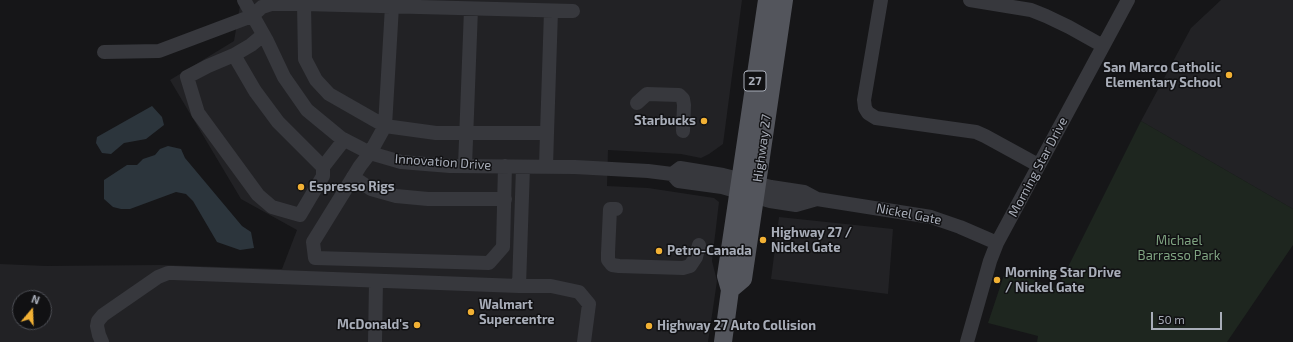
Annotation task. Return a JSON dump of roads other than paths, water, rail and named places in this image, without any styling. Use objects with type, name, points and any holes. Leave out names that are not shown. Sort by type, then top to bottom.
[{"type":"main road","name":"Highway 27","points":[[748,188],[767,0]]},
{"type":"main road","name":"Highway 27","points":[[723,342],[730,290],[726,276],[748,188],[784,0]]},
{"type":"street","name":"Innovation Drive","points":[[244,0],[284,77],[307,110],[344,140],[370,153],[401,162],[465,166],[546,167],[648,171],[672,174],[680,168],[723,175],[748,188]]},
{"type":"street","points":[[881,0],[864,100],[865,108],[868,113],[876,118],[976,132],[1038,165]]},
{"type":"street","points":[[970,0],[1031,10],[1069,27],[1103,46]]},
{"type":"street","name":"Morning Star Drive","points":[[966,342],[990,261],[997,243],[1128,0]]},
{"type":"street","points":[[104,52],[159,51],[252,16],[262,8],[271,4],[573,11]]},
{"type":"street","points":[[304,4],[305,59],[316,80],[330,94],[385,126],[436,133],[547,133]]},
{"type":"street","points":[[392,6],[385,126],[370,153],[353,177],[313,242],[316,258],[489,263],[503,247],[505,166]]},
{"type":"street","points":[[465,166],[471,9]]},
{"type":"street","points":[[546,167],[551,11]]},
{"type":"street","points":[[263,35],[251,45],[234,55],[187,77],[198,114],[258,195],[272,207],[300,215],[323,176],[323,167],[344,140]]},
{"type":"street","points":[[234,55],[255,91],[278,122],[323,167]]},
{"type":"street","points":[[637,103],[647,94],[679,95],[683,99],[684,105],[683,131]]},
{"type":"street","points":[[519,286],[523,167]]},
{"type":"street","points":[[353,177],[371,188],[396,196],[428,199],[504,199]]},
{"type":"street","name":"Nickel Gate","points":[[748,188],[770,202],[796,205],[817,199],[931,216],[997,243]]},
{"type":"street","points":[[616,209],[610,209],[608,260],[612,265],[683,268],[690,266],[696,257],[699,245]]},
{"type":"street","points":[[102,342],[97,329],[98,322],[103,315],[158,277],[168,273],[551,286],[579,292],[589,304],[584,342]]},
{"type":"street","points":[[375,342],[376,281]]},
{"type":"place","name":"San Marco Catholic Elementary School","points":[[1229,75]]},
{"type":"place","name":"Starbucks","points":[[704,121]]},
{"type":"place","name":"Espresso Rigs","points":[[301,187]]},
{"type":"place","name":"Highway 27 / Nickel Gate","points":[[763,240]]},
{"type":"place","name":"Petro-Canada","points":[[659,251]]},
{"type":"place","name":"Morning Star Drive / Nickel Gate","points":[[997,280]]},
{"type":"place","name":"Walmart Supercentre","points":[[471,312]]},
{"type":"place","name":"McDonald's","points":[[417,325]]},
{"type":"place","name":"Highway 27 Auto Collision","points":[[649,326]]},
{"type":"park label","name":"Michael Barrasso Park","points":[[1179,248]]}]
